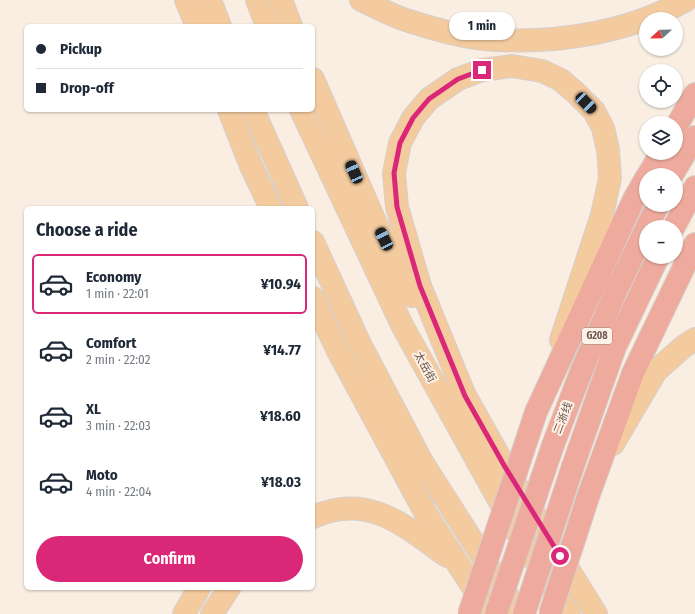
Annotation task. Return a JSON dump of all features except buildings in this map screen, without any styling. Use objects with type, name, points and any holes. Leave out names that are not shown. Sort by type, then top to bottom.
[{"type":"highway","points":[[682,116],[695,94]]},
{"type":"highway","points":[[676,168],[695,137]]},
{"type":"highway","points":[[678,220],[695,187]]},
{"type":"highway","points":[[469,614],[536,412],[590,291],[639,190]]},
{"type":"highway","name":"二淅线","points":[[496,614],[553,445],[584,366],[616,291],[639,243]]},
{"type":"highway","points":[[550,614],[589,494],[633,373],[695,244]]},
{"type":"highway","name":"G208","points":[[524,614],[573,466],[615,347],[655,264]]},
{"type":"main road","points":[[186,0],[196,24]]},
{"type":"main road","points":[[210,0],[219,24]]},
{"type":"main road","points":[[256,0],[266,24]]},
{"type":"main road","points":[[280,0],[290,24]]},
{"type":"main road","points":[[361,0],[408,21],[458,34],[496,40],[543,40],[588,34],[631,24],[686,0]]},
{"type":"main road","points":[[465,396],[420,286],[397,207],[394,173],[400,143],[413,118],[429,99],[458,79],[482,70],[512,66],[542,71],[561,80],[594,111],[603,128],[608,150],[610,178],[602,215],[564,329],[546,390]]},
{"type":"main road","points":[[315,83],[377,226],[436,344],[505,467],[596,614]]},
{"type":"main road","points":[[230,112],[251,166],[270,206]]},
{"type":"main road","points":[[254,112],[297,206]]},
{"type":"main road","name":"太岳街","points":[[302,112],[403,327],[514,529],[569,614]]},
{"type":"main road","points":[[251,166],[262,206]]},
{"type":"main road","points":[[315,246],[360,344],[422,462],[519,614]]},
{"type":"main road","points":[[315,302],[337,349],[426,514],[490,614]]},
{"type":"main road","points":[[599,467],[656,371],[683,346],[695,339]]},
{"type":"main road","points":[[315,516],[348,507],[374,511],[397,521],[456,563]]},
{"type":"main road","points":[[184,614],[198,590]]},
{"type":"main road","points":[[212,614],[228,590]]},
{"type":"main road","points":[[583,594],[606,614]]},
{"type":"route","points":[[482,70],[458,79],[429,99],[413,118],[400,143],[394,173],[397,207],[420,286],[465,396],[505,467],[560,556]]}]
